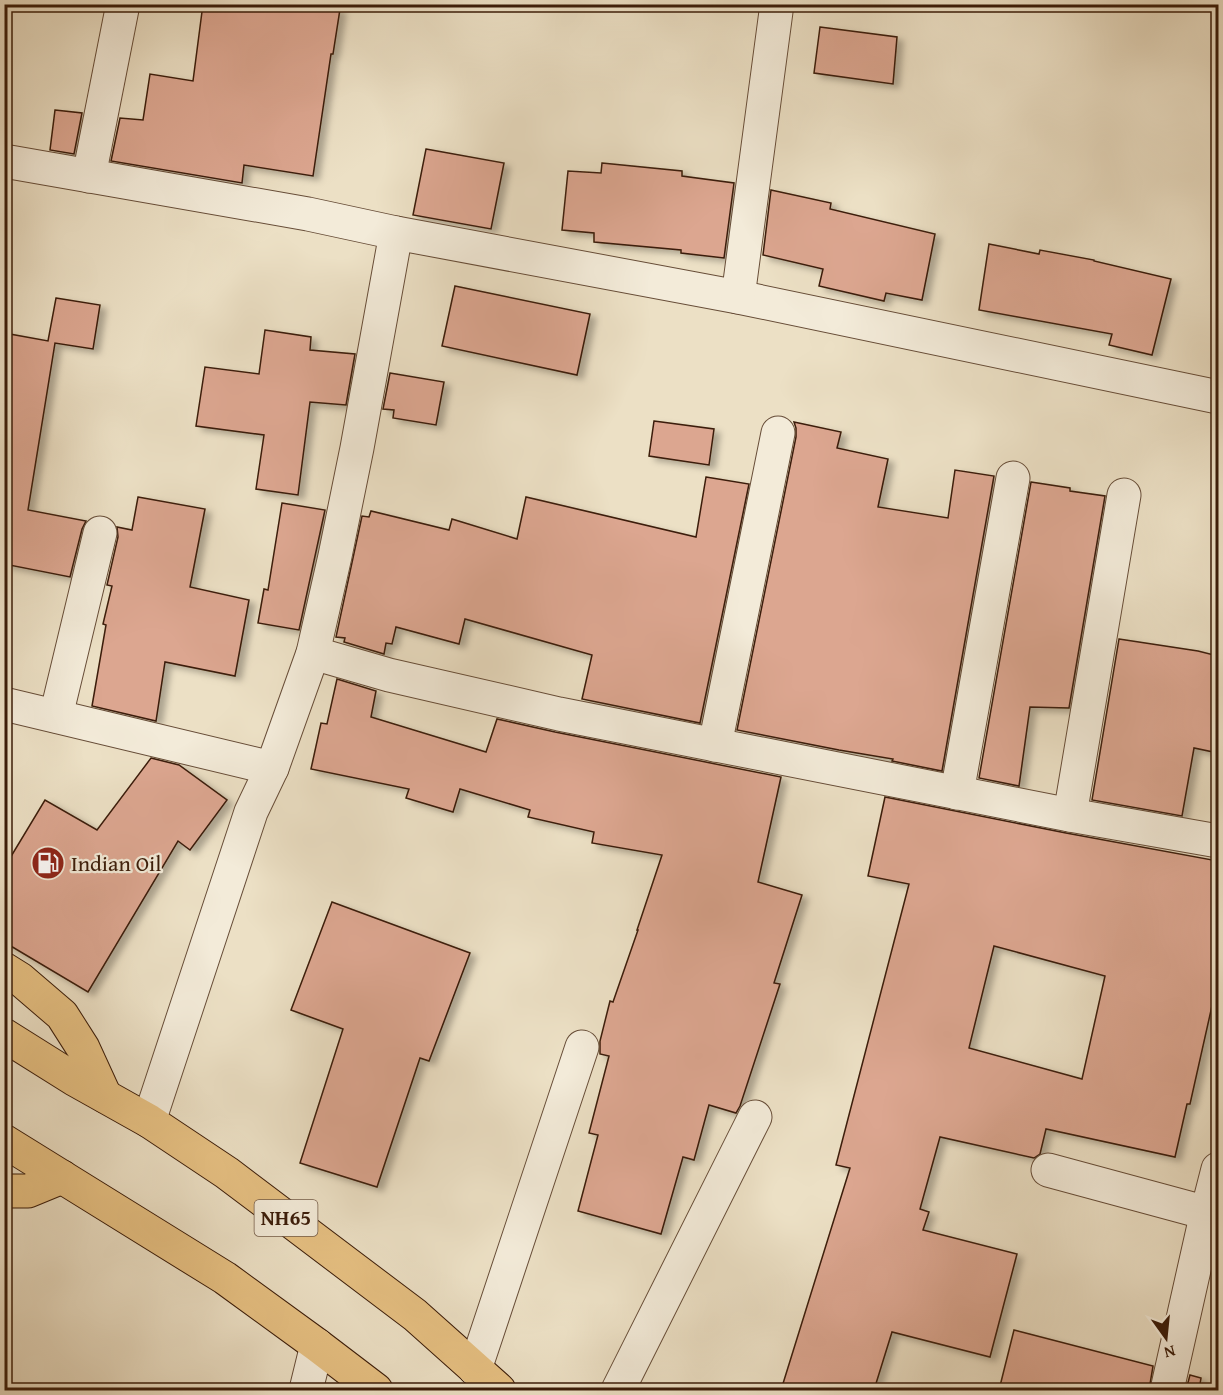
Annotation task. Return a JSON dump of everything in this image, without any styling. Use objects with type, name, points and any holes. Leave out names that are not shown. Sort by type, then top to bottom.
[{"type":"main road","points":[[4,969],[20,979],[62,1015],[83,1048],[105,1096]]},
{"type":"main road","name":"NH65","points":[[4,1035],[74,1079],[149,1121],[227,1173],[415,1315],[499,1390]]},
{"type":"main road","points":[[7,1142],[225,1278],[376,1390]]},
{"type":"main road","points":[[4,1191],[28,1191],[62,1177]]},
{"type":"street","points":[[89,176],[123,4]]},
{"type":"street","points":[[738,297],[777,4]]},
{"type":"street","points":[[4,161],[308,214],[396,233],[738,297],[1218,397]]},
{"type":"street","points":[[149,1121],[251,812],[272,768],[313,653],[357,448],[396,233]]},
{"type":"street","points":[[715,745],[778,433]]},
{"type":"street","points":[[957,793],[1013,477]]},
{"type":"street","points":[[1070,815],[1124,495]]},
{"type":"street","points":[[56,716],[100,533]]},
{"type":"street","points":[[313,653],[412,680],[559,714],[1070,815],[1218,841]]},
{"type":"street","points":[[4,705],[272,768]]},
{"type":"street","points":[[475,1369],[582,1047]]},
{"type":"street","points":[[618,1390],[755,1117]]},
{"type":"street","points":[[1167,1390],[1213,1214],[1218,1169]]},
{"type":"street","points":[[1048,1170],[1213,1214]]},
{"type":"street","points":[[306,1390],[317,1345]]},
{"type":"building","points":[[203,4],[317,4],[340,9],[313,176],[244,165],[242,183],[111,161],[120,118],[143,120],[150,74],[193,81]]},
{"type":"building","points":[[820,27],[897,37],[893,84],[814,73]]},
{"type":"building","points":[[55,110],[82,113],[74,154],[50,150]]},
{"type":"building","points":[[426,149],[504,163],[491,229],[413,215]]},
{"type":"building","points":[[602,163],[682,171],[682,176],[734,183],[724,258],[681,253],[681,250],[594,242],[594,233],[562,230],[568,171],[601,173]]},
{"type":"building","points":[[771,190],[831,203],[830,209],[935,234],[922,300],[886,293],[884,301],[819,286],[823,269],[763,255]]},
{"type":"building","points":[[989,244],[1039,254],[1040,250],[1094,260],[1171,279],[1152,355],[1109,345],[1112,334],[979,310]]},
{"type":"building","points":[[455,286],[590,314],[577,375],[442,346]]},
{"type":"building","points":[[56,298],[100,305],[93,349],[55,343],[28,510],[86,521],[70,577],[4,564],[4,333],[48,341]]},
{"type":"building","points":[[265,330],[311,337],[310,350],[355,354],[346,405],[310,402],[298,495],[256,489],[264,435],[196,426],[205,367],[259,374]]},
{"type":"building","points":[[390,373],[444,382],[436,425],[393,418],[394,410],[383,409]]},
{"type":"building","points":[[654,421],[714,429],[709,465],[649,456]]},
{"type":"building","points":[[794,422],[841,432],[837,448],[888,459],[878,507],[948,518],[955,470],[994,476],[942,771],[892,761],[893,759],[737,730],[796,437]]},
{"type":"building","points":[[706,477],[749,484],[700,723],[582,699],[592,655],[465,619],[459,644],[396,627],[392,644],[386,643],[384,654],[344,642],[345,638],[336,637],[362,516],[369,517],[371,511],[449,530],[452,519],[517,539],[526,497],[696,537]]},
{"type":"building","points":[[1031,482],[1105,496],[1069,708],[1030,707],[1019,786],[979,778]]},
{"type":"building","points":[[138,497],[205,509],[190,587],[249,600],[235,676],[165,662],[156,721],[92,706],[106,625],[103,624],[112,586],[107,585],[118,537],[117,527],[132,530]]},
{"type":"building","points":[[282,503],[325,510],[299,630],[258,623],[264,589],[268,590]]},
{"type":"building","points":[[1119,639],[1218,656],[1218,753],[1194,748],[1182,816],[1092,800]]},
{"type":"building","points":[[337,679],[376,691],[371,717],[486,752],[497,719],[781,777],[758,882],[802,895],[774,983],[780,984],[740,1106],[736,1113],[709,1105],[694,1160],[683,1157],[661,1234],[578,1211],[598,1135],[589,1133],[609,1056],[600,1054],[600,1041],[610,1001],[613,1002],[662,855],[592,843],[594,832],[528,817],[530,810],[460,789],[453,812],[406,798],[409,789],[311,769],[321,723],[327,724]]},
{"type":"building","points":[[151,758],[179,765],[227,800],[190,850],[178,841],[88,992],[4,942],[4,868],[45,800],[97,830]]},
{"type":"building","points":[[885,797],[1218,861],[1218,979],[1190,1104],[1187,1104],[1175,1157],[1046,1129],[1040,1154],[1034,1158],[940,1137],[920,1209],[929,1212],[923,1230],[1017,1254],[990,1357],[892,1332],[874,1390],[781,1390],[850,1168],[836,1165],[909,884],[868,876]],"holes":[[[994,946],[1105,976],[1082,1079],[969,1048]]]},
{"type":"building","points":[[332,902],[470,953],[429,1061],[420,1058],[377,1187],[300,1163],[343,1029],[291,1010]]},
{"type":"building","points":[[1014,1330],[1153,1366],[1149,1390],[999,1390]]},
{"type":"building","points":[[1190,1375],[1201,1378],[1199,1390],[1186,1390]]},
{"type":"place","name":"Indian Oil","points":[[48,863]]}]
